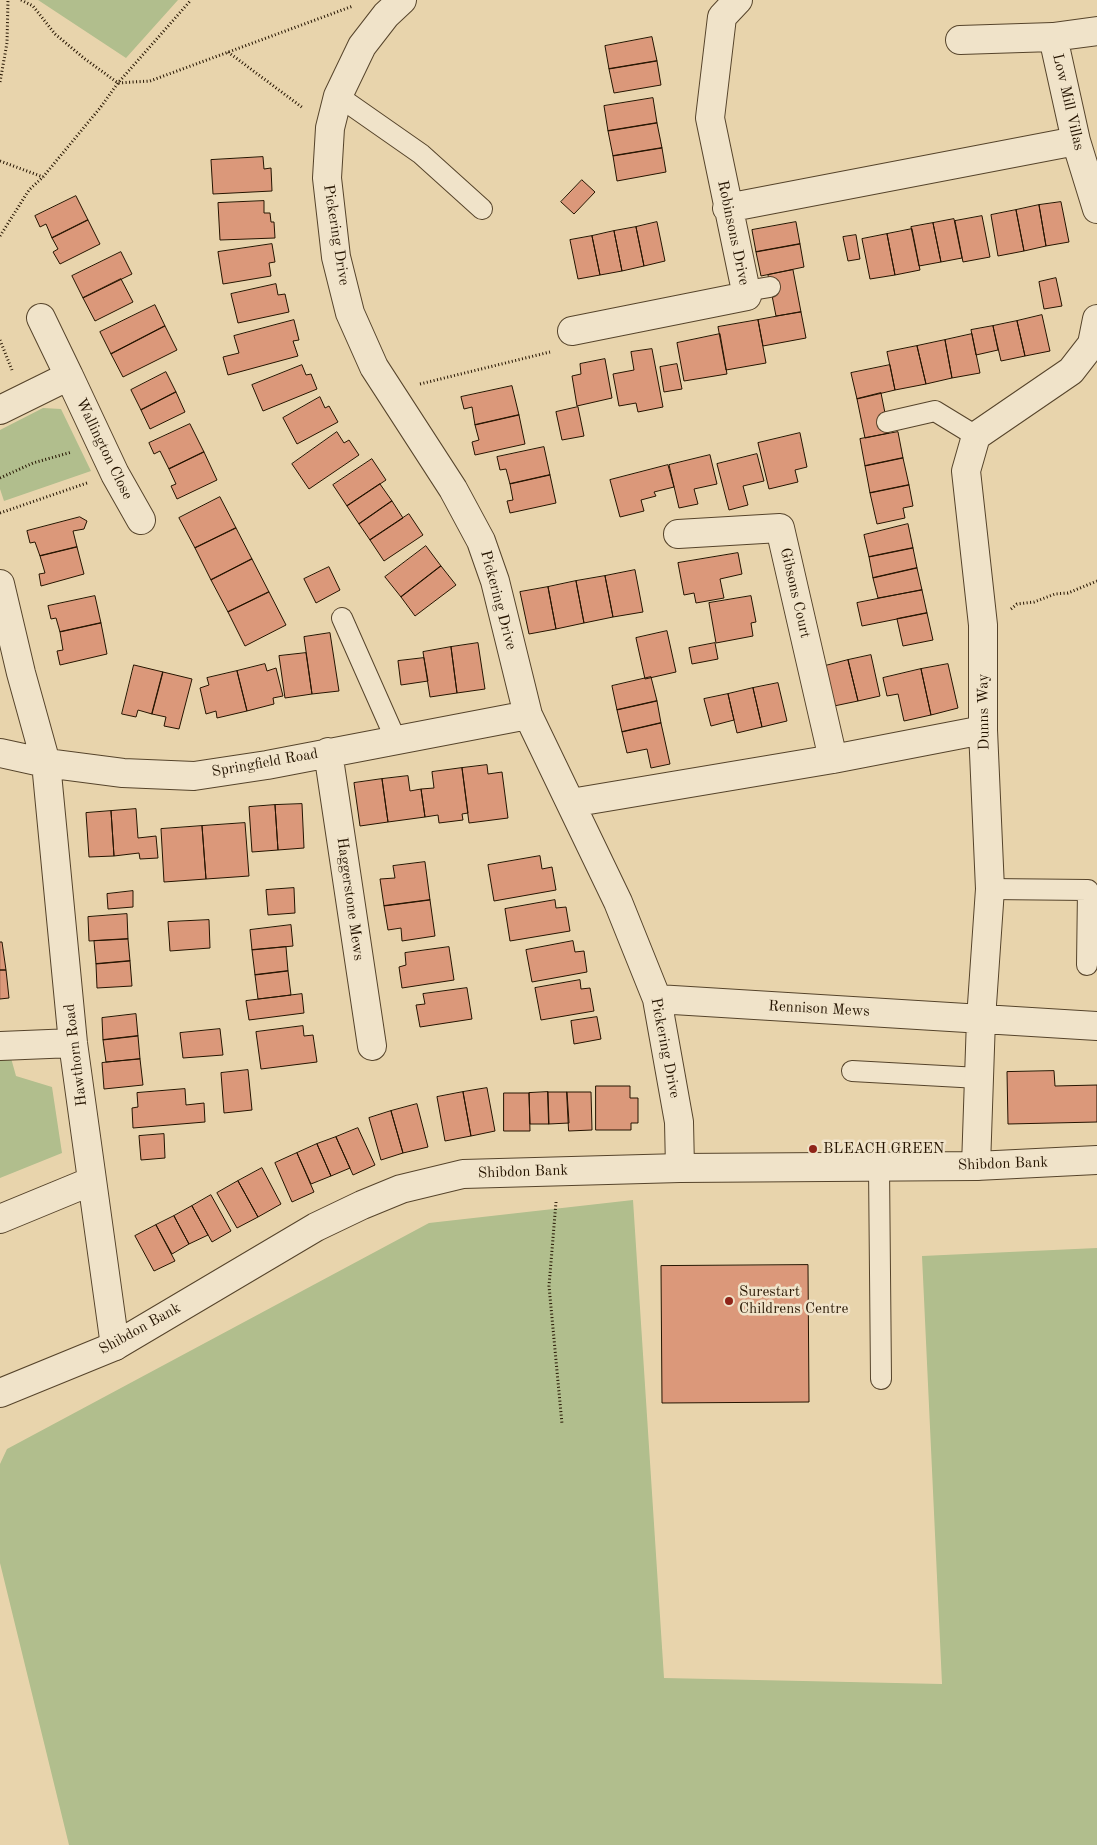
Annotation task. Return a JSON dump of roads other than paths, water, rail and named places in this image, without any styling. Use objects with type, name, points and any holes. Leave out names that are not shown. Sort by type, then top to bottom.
[{"type":"street","name":"Pickering Drive","points":[[402,0],[386,15],[362,46],[338,96],[330,128],[327,178],[336,257],[350,313],[374,367],[453,489],[481,540],[495,581],[528,715],[618,902],[657,999],[680,1122],[680,1168]]},
{"type":"street","name":"Robinsons Drive","points":[[572,331],[747,296],[758,289],[727,208],[710,118],[722,17],[738,0]]},
{"type":"street","name":"Low Mill Villas","points":[[1097,31],[1053,37],[1076,141],[1097,209]]},
{"type":"street","points":[[960,40],[1053,37]]},
{"type":"street","points":[[727,208],[1076,141]]},
{"type":"street","name":"Wallington Close","points":[[42,318],[101,446],[141,520]]},
{"type":"street","points":[[976,436],[1071,371],[1092,344],[1097,319]]},
{"type":"street","points":[[0,410],[69,376]]},
{"type":"street","name":"Dunns Way","points":[[976,436],[966,471],[983,625],[983,730],[990,889],[981,1019],[976,1166]]},
{"type":"street","name":"Gibsons Court","points":[[678,534],[780,528],[834,759]]},
{"type":"street","points":[[0,584],[21,673],[46,762]]},
{"type":"street","name":"Springfield Road","points":[[0,753],[46,762],[123,773],[194,776],[267,765],[528,715]]},
{"type":"street","points":[[571,803],[834,759],[983,730]]},
{"type":"street","name":"Haggerstone Mews","points":[[328,752],[372,1046]]},
{"type":"street","name":"Hawthorn Road","points":[[46,762],[73,1043],[115,1346]]},
{"type":"street","name":"Rennison Mews","points":[[657,999],[1097,1026]]},
{"type":"street","points":[[0,1046],[73,1043]]},
{"type":"street","name":"Shibdon Bank","points":[[0,1393],[115,1346],[316,1227],[362,1205],[402,1189],[463,1174],[680,1168],[976,1166],[1097,1160]]},
{"type":"street","points":[[0,1219],[92,1181]]},
{"type":"lane","points":[[338,96],[420,154],[482,209]]},
{"type":"lane","points":[[887,422],[935,411],[976,436]]},
{"type":"lane","points":[[342,618],[396,740]]},
{"type":"lane","points":[[990,889],[1088,890],[1087,965]]},
{"type":"lane","points":[[852,1071],[979,1078]]},
{"type":"lane","points":[[879,1167],[881,1379]]},
{"type":"place","name":"BLEACH GREEN","points":[[813,1149]]},
{"type":"place","name":"Surestart Childrens Centre","points":[[729,1301]]}]
